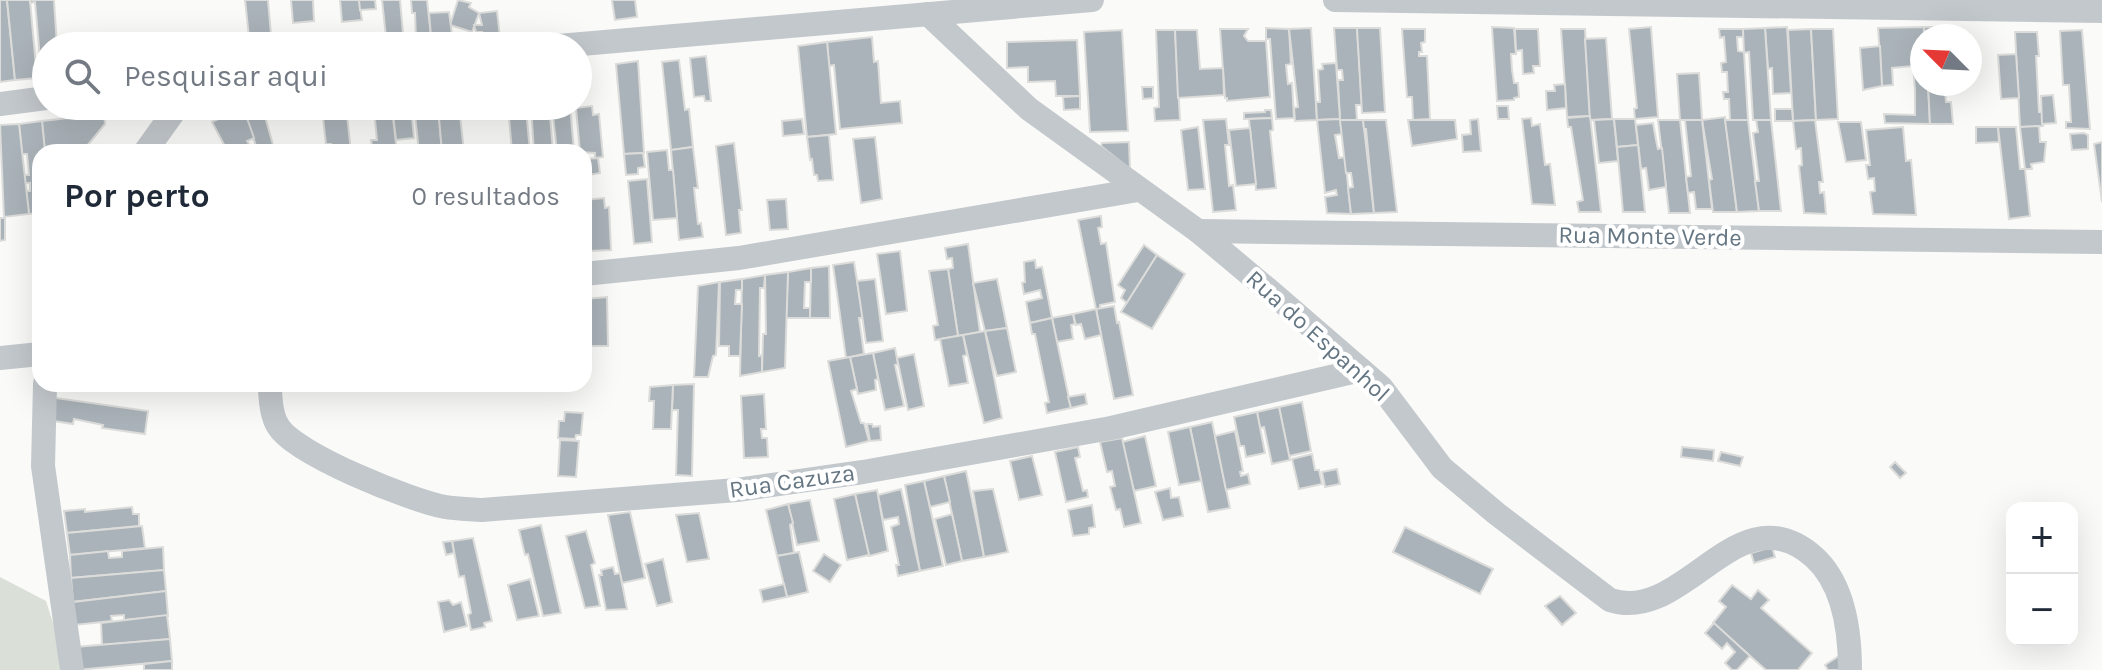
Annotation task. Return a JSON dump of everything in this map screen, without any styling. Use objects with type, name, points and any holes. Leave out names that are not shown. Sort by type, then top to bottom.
[{"type":"street","points":[[592,42],[881,9],[928,14],[1092,0]]},
{"type":"street","points":[[1335,0],[2102,11]]},
{"type":"street","name":"Rua do Espanhol","points":[[928,14],[1029,109],[1198,231],[1361,370],[1391,399],[1442,468],[1610,600],[1633,604],[1657,598],[1712,561],[1754,539],[1779,538],[1802,546],[1823,565],[1840,596],[1850,640],[1850,670]]},
{"type":"street","points":[[0,104],[32,100]]},
{"type":"street","points":[[151,144],[168,120]]},
{"type":"street","points":[[592,273],[739,258],[1138,190]]},
{"type":"street","name":"Rua Monte Verde","points":[[1198,231],[2102,242]]},
{"type":"street","points":[[0,358],[32,355]]},
{"type":"street","name":"Rua Cazuza","points":[[270,392],[278,426],[296,445],[331,463],[415,497],[444,507],[482,510],[737,490],[863,472],[1111,428],[1361,370]]},
{"type":"street","points":[[45,392],[43,466],[72,670]]},
{"type":"shaded area","points":[[0,577],[46,601],[56,632],[60,670],[0,670]]},
{"type":"building","points":[[0,0],[7,0],[15,80],[0,82]]},
{"type":"building","points":[[7,0],[30,0],[32,78],[15,80]]},
{"type":"building","points":[[30,0],[54,0],[56,32],[38,32],[35,2],[30,3]]},
{"type":"building","points":[[245,0],[268,0],[271,32],[248,32]]},
{"type":"building","points":[[291,0],[313,0],[314,21],[293,23]]},
{"type":"building","points":[[340,0],[359,0],[362,20],[342,22]]},
{"type":"building","points":[[359,0],[375,0],[376,9],[360,10]]},
{"type":"building","points":[[382,0],[400,0],[403,32],[385,32]]},
{"type":"building","points":[[411,0],[427,0],[431,32],[416,32],[415,13],[412,13]]},
{"type":"building","points":[[458,0],[471,3],[469,7],[479,13],[472,32],[450,25]]},
{"type":"building","points":[[612,0],[635,0],[637,17],[615,20]]},
{"type":"building","points":[[497,11],[499,32],[476,32],[474,25],[482,25],[479,13]]},
{"type":"building","points":[[449,12],[452,32],[431,32],[429,13]]},
{"type":"building","points":[[1492,27],[1514,28],[1516,54],[1511,54],[1512,70],[1514,83],[1518,83],[1519,97],[1514,100],[1497,101]]},
{"type":"building","points":[[1651,27],[1658,117],[1635,119],[1634,109],[1637,108],[1629,29]]},
{"type":"building","points":[[1787,27],[1791,93],[1773,94],[1765,28]]},
{"type":"building","points":[[1910,27],[1910,66],[1892,68],[1893,85],[1882,86],[1878,28]]},
{"type":"building","points":[[1266,28],[1289,29],[1291,64],[1286,65],[1288,84],[1292,83],[1294,118],[1276,119],[1270,39],[1266,39]]},
{"type":"building","points":[[1311,28],[1317,120],[1295,121],[1294,108],[1298,107],[1289,29]]},
{"type":"building","points":[[1334,28],[1357,28],[1362,105],[1356,105],[1357,120],[1340,120],[1338,80],[1343,80],[1342,70],[1337,70]]},
{"type":"building","points":[[1357,28],[1380,28],[1385,112],[1362,113]]},
{"type":"building","points":[[1765,28],[1771,120],[1753,120],[1749,52],[1744,53],[1743,29]]},
{"type":"building","points":[[1220,29],[1248,29],[1244,36],[1248,41],[1266,41],[1270,97],[1227,101]]},
{"type":"building","points":[[1402,29],[1425,29],[1425,42],[1421,43],[1419,56],[1427,56],[1430,119],[1413,120],[1412,97],[1407,97]]},
{"type":"building","points":[[1515,29],[1538,29],[1540,66],[1533,66],[1534,73],[1523,74],[1522,50],[1516,51]]},
{"type":"building","points":[[1561,29],[1585,29],[1590,116],[1567,117]]},
{"type":"building","points":[[1719,29],[1743,29],[1743,37],[1737,37],[1738,51],[1744,52],[1748,120],[1730,120],[1729,99],[1724,99],[1723,92],[1728,92],[1727,72],[1722,72],[1721,63],[1726,62],[1724,37],[1720,38]]},
{"type":"building","points":[[1811,29],[1816,120],[1793,121],[1788,30]]},
{"type":"building","points":[[1811,29],[1833,29],[1838,119],[1816,120]]},
{"type":"building","points":[[1122,30],[1128,131],[1090,132],[1084,32]]},
{"type":"building","points":[[1156,30],[1175,30],[1180,120],[1155,121],[1154,108],[1159,107]]},
{"type":"building","points":[[1175,30],[1197,30],[1200,69],[1223,68],[1224,95],[1178,98]]},
{"type":"building","points":[[2082,30],[2090,129],[2066,128],[2066,122],[2071,122],[2069,85],[2063,85],[2060,31]]},
{"type":"building","points":[[2015,32],[2037,32],[2039,112],[2042,112],[2043,126],[2020,127]]},
{"type":"building","points":[[872,37],[874,62],[878,61],[881,103],[900,101],[902,123],[840,129],[834,65],[829,66],[827,42]]},
{"type":"building","points":[[1606,38],[1612,119],[1590,120],[1585,39]]},
{"type":"building","points":[[1077,40],[1080,96],[1056,96],[1055,81],[1028,82],[1028,67],[1007,68],[1007,42]]},
{"type":"building","points":[[827,42],[836,134],[807,137],[798,46]]},
{"type":"building","points":[[1880,46],[1882,86],[1863,90],[1860,48]]},
{"type":"building","points":[[2016,54],[2019,98],[2001,99],[1998,55]]},
{"type":"building","points":[[706,56],[711,101],[705,101],[704,96],[694,97],[690,58]]},
{"type":"building","points":[[679,60],[693,147],[671,150],[662,62]]},
{"type":"building","points":[[638,61],[644,153],[624,154],[616,64]]},
{"type":"building","points":[[1336,63],[1340,119],[1317,120],[1316,102],[1320,102],[1318,70],[1323,69],[1322,64]]},
{"type":"building","points":[[1699,73],[1702,120],[1680,120],[1677,74]]},
{"type":"building","points":[[1565,84],[1566,108],[1547,110],[1546,91],[1555,91],[1554,85]]},
{"type":"building","points":[[1142,87],[1153,87],[1153,98],[1143,99]]},
{"type":"building","points":[[2053,95],[2056,123],[2042,124],[2041,96]]},
{"type":"building","points":[[1080,96],[1080,109],[1064,110],[1063,97]]},
{"type":"building","points":[[1915,96],[1929,96],[1930,124],[1885,123],[1884,114],[1915,115]]},
{"type":"building","points":[[1929,96],[1945,96],[1946,102],[1951,102],[1953,124],[1930,124]]},
{"type":"building","points":[[592,106],[593,115],[599,114],[603,157],[595,158],[592,144],[579,144],[577,120],[592,120]]},
{"type":"building","points":[[1497,106],[1508,106],[1509,119],[1498,119]]},
{"type":"building","points":[[1775,109],[1792,109],[1793,121],[1775,121]]},
{"type":"building","points":[[1271,110],[1272,118],[1244,119],[1244,113]]},
{"type":"building","points":[[1590,116],[1601,212],[1579,212],[1577,202],[1583,200],[1567,118]]},
{"type":"building","points":[[1725,117],[1737,212],[1713,212],[1709,180],[1712,179],[1702,120]]},
{"type":"building","points":[[1272,118],[1273,130],[1270,131],[1276,188],[1256,190],[1249,119]]},
{"type":"building","points":[[1531,118],[1532,126],[1540,124],[1545,165],[1550,164],[1555,205],[1532,204],[1522,119]]},
{"type":"building","points":[[802,119],[804,134],[783,136],[782,121]]},
{"type":"building","points":[[1226,119],[1229,186],[1233,185],[1236,210],[1213,212],[1203,120]]},
{"type":"building","points":[[1340,119],[1342,134],[1335,135],[1339,158],[1345,157],[1351,214],[1327,213],[1325,197],[1337,195],[1336,190],[1325,193],[1317,120]]},
{"type":"building","points":[[1478,119],[1481,151],[1463,152],[1462,135],[1471,134],[1470,120]]},
{"type":"building","points":[[1614,119],[1618,161],[1599,163],[1594,120]]},
{"type":"building","points":[[1614,119],[1635,119],[1638,145],[1617,147]]},
{"type":"building","points":[[105,120],[105,124],[89,144],[44,144],[42,121]]},
{"type":"building","points":[[247,120],[266,120],[273,144],[255,144]]},
{"type":"building","points":[[248,120],[254,138],[247,141],[249,144],[224,144],[212,122]]},
{"type":"building","points":[[323,120],[348,120],[350,144],[326,144]]},
{"type":"building","points":[[375,120],[393,120],[396,144],[372,144],[371,140],[377,140]]},
{"type":"building","points":[[394,120],[412,120],[414,138],[396,140]]},
{"type":"building","points":[[416,120],[439,120],[441,144],[418,144]]},
{"type":"building","points":[[439,120],[461,120],[463,144],[441,144]]},
{"type":"building","points":[[509,120],[527,120],[529,144],[511,144]]},
{"type":"building","points":[[532,120],[550,120],[552,144],[533,144]]},
{"type":"building","points":[[554,120],[571,120],[573,144],[556,144]]},
{"type":"building","points":[[1340,120],[1363,120],[1374,213],[1351,214],[1348,188],[1353,187],[1351,173],[1346,173]]},
{"type":"building","points":[[1363,120],[1386,120],[1397,212],[1374,213]]},
{"type":"building","points":[[1408,120],[1455,120],[1457,139],[1412,146]]},
{"type":"building","points":[[1658,120],[1680,120],[1690,213],[1669,213]]},
{"type":"building","points":[[1685,120],[1702,120],[1712,209],[1696,209],[1694,192],[1688,193],[1686,177],[1691,176]]},
{"type":"building","points":[[1725,120],[1748,120],[1759,211],[1737,212]]},
{"type":"building","points":[[1756,120],[1771,120],[1781,211],[1759,211],[1753,133],[1758,132]]},
{"type":"building","points":[[1815,120],[1823,182],[1819,182],[1820,193],[1824,192],[1826,214],[1804,213],[1799,166],[1802,165],[1801,148],[1796,149],[1793,121]]},
{"type":"building","points":[[42,121],[44,144],[32,144],[32,214],[29,214],[26,191],[30,191],[30,183],[25,183],[25,175],[29,175],[27,154],[22,154],[19,124]]},
{"type":"building","points":[[1838,122],[1861,122],[1866,160],[1846,162]]},
{"type":"building","points":[[1653,123],[1658,149],[1662,148],[1666,187],[1649,190],[1646,168],[1641,169],[1636,125]]},
{"type":"building","points":[[19,124],[29,214],[4,217],[0,125]]},
{"type":"building","points":[[2039,126],[2040,142],[2046,142],[2044,162],[2031,164],[2032,169],[2025,169],[2020,127]]},
{"type":"building","points":[[1198,127],[1205,189],[1188,190],[1181,130]]},
{"type":"building","points":[[1903,127],[1906,161],[1911,160],[1916,215],[1873,214],[1870,192],[1875,191],[1874,178],[1868,179],[1866,165],[1870,165],[1866,130]]},
{"type":"building","points":[[1976,127],[1998,127],[1999,142],[1976,143]]},
{"type":"building","points":[[1998,127],[2016,127],[2020,169],[2025,169],[2030,216],[2009,219]]},
{"type":"building","points":[[1250,128],[1256,184],[1236,186],[1229,130]]},
{"type":"building","points":[[2070,134],[2088,135],[2088,149],[2072,150]]},
{"type":"building","points":[[829,135],[833,180],[818,181],[810,160],[807,137]]},
{"type":"building","points":[[875,137],[882,199],[861,203],[853,139]]},
{"type":"building","points":[[1129,142],[1130,169],[1101,146],[1102,143]]},
{"type":"building","points":[[2102,142],[2102,202],[2094,144]]},
{"type":"building","points":[[734,143],[742,210],[739,210],[741,233],[726,235],[716,146]]},
{"type":"building","points":[[1638,145],[1645,212],[1623,212],[1617,147]]},
{"type":"building","points":[[693,147],[698,224],[701,223],[703,237],[679,240],[671,150]]},
{"type":"building","points":[[667,150],[669,170],[673,170],[677,218],[653,220],[647,152]]},
{"type":"building","points":[[643,153],[645,167],[638,168],[638,174],[626,175],[624,154]]},
{"type":"building","points":[[592,158],[598,158],[600,173],[592,174]]},
{"type":"building","points":[[647,179],[652,242],[634,244],[628,181]]},
{"type":"building","points":[[604,198],[605,208],[609,207],[611,250],[592,251],[592,199]]},
{"type":"building","points":[[786,199],[788,229],[770,230],[767,200]]},
{"type":"building","points":[[1101,216],[1102,227],[1098,228],[1101,244],[1106,243],[1115,302],[1096,309],[1078,220]]},
{"type":"building","points":[[0,218],[5,218],[5,240],[0,241]]},
{"type":"building","points":[[968,244],[980,332],[958,336],[948,269],[953,268],[952,258],[947,259],[945,248]]},
{"type":"building","points":[[1144,245],[1157,255],[1127,303],[1121,298],[1125,290],[1118,285]]},
{"type":"building","points":[[900,251],[907,311],[886,314],[877,254]]},
{"type":"building","points":[[1157,255],[1185,274],[1152,329],[1121,312]]},
{"type":"building","points":[[1035,260],[1036,268],[1042,267],[1052,318],[1030,323],[1026,302],[1042,298],[1040,290],[1024,294],[1022,283],[1025,282],[1024,262]]},
{"type":"building","points":[[854,262],[863,318],[859,318],[864,354],[846,358],[833,265]]},
{"type":"building","points":[[829,266],[830,318],[810,318],[811,268]]},
{"type":"building","points":[[811,268],[811,282],[805,282],[804,308],[810,308],[810,318],[786,318],[788,272]]},
{"type":"building","points":[[948,269],[958,336],[935,340],[933,326],[938,325],[929,271]]},
{"type":"building","points":[[788,272],[785,368],[762,372],[763,334],[766,334],[765,275]]},
{"type":"building","points":[[765,275],[764,288],[760,288],[759,356],[762,355],[762,372],[740,376],[742,279]]},
{"type":"building","points":[[742,279],[742,290],[736,290],[735,304],[742,304],[740,356],[729,356],[729,346],[719,346],[720,282]]},
{"type":"building","points":[[875,279],[883,341],[866,343],[857,281]]},
{"type":"building","points":[[997,279],[1007,328],[985,331],[973,283]]},
{"type":"building","points":[[719,282],[716,355],[713,356],[708,377],[694,377],[698,286]]},
{"type":"building","points":[[607,297],[608,346],[592,346],[592,298]]},
{"type":"building","points":[[1114,306],[1133,395],[1114,399],[1096,309]]},
{"type":"building","points":[[1096,309],[1101,335],[1085,339],[1081,324],[1076,325],[1073,314]]},
{"type":"building","points":[[1073,314],[1073,339],[1057,342],[1052,318]]},
{"type":"building","points":[[1052,318],[1071,408],[1047,413],[1045,403],[1049,402],[1030,323]]},
{"type":"building","points":[[1007,328],[1016,372],[997,376],[985,331]]},
{"type":"building","points":[[985,331],[1002,418],[984,423],[963,335]]},
{"type":"building","points":[[963,335],[968,383],[949,386],[940,339]]},
{"type":"building","points":[[895,348],[898,364],[895,365],[904,406],[885,410],[873,353]]},
{"type":"building","points":[[873,353],[878,379],[875,380],[876,390],[858,394],[850,357]]},
{"type":"building","points":[[914,354],[924,406],[908,410],[897,358]]},
{"type":"building","points":[[850,357],[857,389],[851,391],[869,441],[846,447],[828,361]]},
{"type":"building","points":[[694,384],[692,476],[676,475],[678,410],[672,410],[673,385]]},
{"type":"building","points":[[673,385],[671,429],[653,429],[654,401],[649,401],[650,387]]},
{"type":"building","points":[[764,394],[766,429],[761,429],[762,438],[767,438],[768,457],[744,458],[741,396]]},
{"type":"building","points":[[1085,394],[1087,404],[1071,408],[1068,397]]},
{"type":"building","points":[[49,397],[148,411],[145,434],[102,428],[103,425],[74,419],[73,424],[54,421]]},
{"type":"building","points":[[1302,402],[1311,451],[1289,456],[1279,407]]},
{"type":"building","points":[[1279,407],[1290,460],[1272,464],[1264,427],[1260,428],[1257,412]]},
{"type":"building","points":[[565,412],[583,413],[581,435],[576,435],[575,439],[558,438],[559,421],[564,421]]},
{"type":"building","points":[[1257,412],[1265,453],[1246,457],[1244,446],[1240,446],[1234,417]]},
{"type":"building","points":[[1212,422],[1230,508],[1208,512],[1190,427]]},
{"type":"building","points":[[867,424],[880,426],[881,440],[870,441]]},
{"type":"building","points":[[1190,427],[1201,481],[1179,485],[1168,432]]},
{"type":"building","points":[[1235,431],[1243,471],[1240,472],[1241,476],[1248,474],[1250,484],[1226,490],[1215,436]]},
{"type":"building","points":[[1145,436],[1156,486],[1134,491],[1122,442]]},
{"type":"building","points":[[1122,438],[1141,523],[1124,527],[1110,487],[1115,486],[1112,471],[1107,472],[1100,442]]},
{"type":"building","points":[[560,440],[579,441],[576,477],[558,476]]},
{"type":"building","points":[[1078,447],[1080,457],[1075,458],[1083,491],[1087,490],[1088,497],[1066,502],[1055,452]]},
{"type":"building","points":[[1682,447],[1714,450],[1713,461],[1681,457]]},
{"type":"building","points":[[1721,452],[1743,457],[1740,466],[1718,461]]},
{"type":"building","points":[[1312,454],[1322,484],[1299,489],[1292,459]]},
{"type":"building","points":[[1032,456],[1042,495],[1019,500],[1010,461]]},
{"type":"building","points":[[1895,462],[1906,473],[1900,478],[1890,467]]},
{"type":"building","points":[[1337,469],[1340,484],[1325,487],[1322,472]]},
{"type":"building","points":[[966,471],[984,557],[962,561],[944,476]]},
{"type":"building","points":[[944,476],[950,502],[930,507],[924,481]]},
{"type":"building","points":[[924,481],[943,566],[920,571],[905,485]]},
{"type":"building","points":[[1170,488],[1171,498],[1179,497],[1183,516],[1163,520],[1155,492]]},
{"type":"building","points":[[901,489],[920,571],[898,576],[896,565],[899,565],[891,527],[899,524],[898,517],[883,520],[878,495]]},
{"type":"building","points":[[993,489],[1008,552],[984,557],[973,491]]},
{"type":"building","points":[[877,490],[888,551],[869,556],[855,494]]},
{"type":"building","points":[[855,494],[869,555],[847,560],[834,499]]},
{"type":"building","points":[[810,500],[819,541],[797,545],[788,504]]},
{"type":"building","points":[[788,504],[793,523],[790,525],[794,553],[777,556],[766,510]]},
{"type":"building","points":[[1092,505],[1095,527],[1089,528],[1089,534],[1073,536],[1068,510]]},
{"type":"building","points":[[132,507],[133,514],[139,514],[139,526],[67,533],[64,511]]},
{"type":"building","points":[[630,512],[645,578],[622,583],[608,515]]},
{"type":"building","points":[[699,513],[709,559],[687,562],[676,515]]},
{"type":"building","points":[[952,514],[962,561],[946,565],[935,519]]},
{"type":"building","points":[[541,525],[561,613],[543,616],[519,530]]},
{"type":"building","points":[[142,526],[145,548],[70,555],[67,533]]},
{"type":"building","points":[[1405,527],[1493,569],[1480,594],[1393,552]]},
{"type":"building","points":[[586,531],[595,563],[591,565],[600,606],[585,608],[566,536]]},
{"type":"building","points":[[473,538],[492,621],[484,623],[485,627],[471,630],[464,576],[459,577],[452,541]]},
{"type":"building","points":[[452,541],[454,553],[446,555],[443,542]]},
{"type":"building","points":[[163,547],[164,570],[71,578],[70,555],[108,551],[109,558],[122,557],[122,551]]},
{"type":"building","points":[[1772,547],[1775,557],[1754,563],[1751,553]]},
{"type":"building","points":[[799,552],[808,592],[787,597],[777,556]]},
{"type":"building","points":[[824,554],[841,565],[830,582],[813,571]]},
{"type":"building","points":[[663,559],[672,602],[657,606],[645,564]]},
{"type":"building","points":[[613,567],[615,574],[620,573],[627,609],[606,610],[599,575],[602,575],[601,570]]},
{"type":"building","points":[[164,570],[166,591],[73,602],[71,578]]},
{"type":"building","points":[[530,579],[539,616],[517,620],[508,585]]},
{"type":"building","points":[[784,584],[787,597],[763,602],[760,590]]},
{"type":"building","points":[[1732,585],[1751,599],[1758,590],[1769,600],[1761,608],[1812,653],[1798,670],[1766,670],[1713,623],[1726,607],[1719,601]]},
{"type":"building","points":[[166,591],[168,616],[124,620],[124,615],[111,616],[112,621],[74,625],[73,602]]},
{"type":"building","points":[[1560,596],[1576,613],[1562,625],[1545,606]]},
{"type":"building","points":[[449,600],[453,605],[461,602],[467,626],[444,632],[438,602]]},
{"type":"building","points":[[167,615],[170,639],[102,645],[101,623]]},
{"type":"building","points":[[1714,623],[1750,656],[1737,670],[1732,670],[1725,663],[1735,652],[1727,643],[1722,649],[1705,633]]},
{"type":"building","points":[[170,639],[172,661],[77,670],[75,647]]},
{"type":"building","points":[[1839,656],[1839,670],[1828,670],[1825,665]]},
{"type":"building","points":[[172,661],[172,670],[144,670],[144,664]]}]
